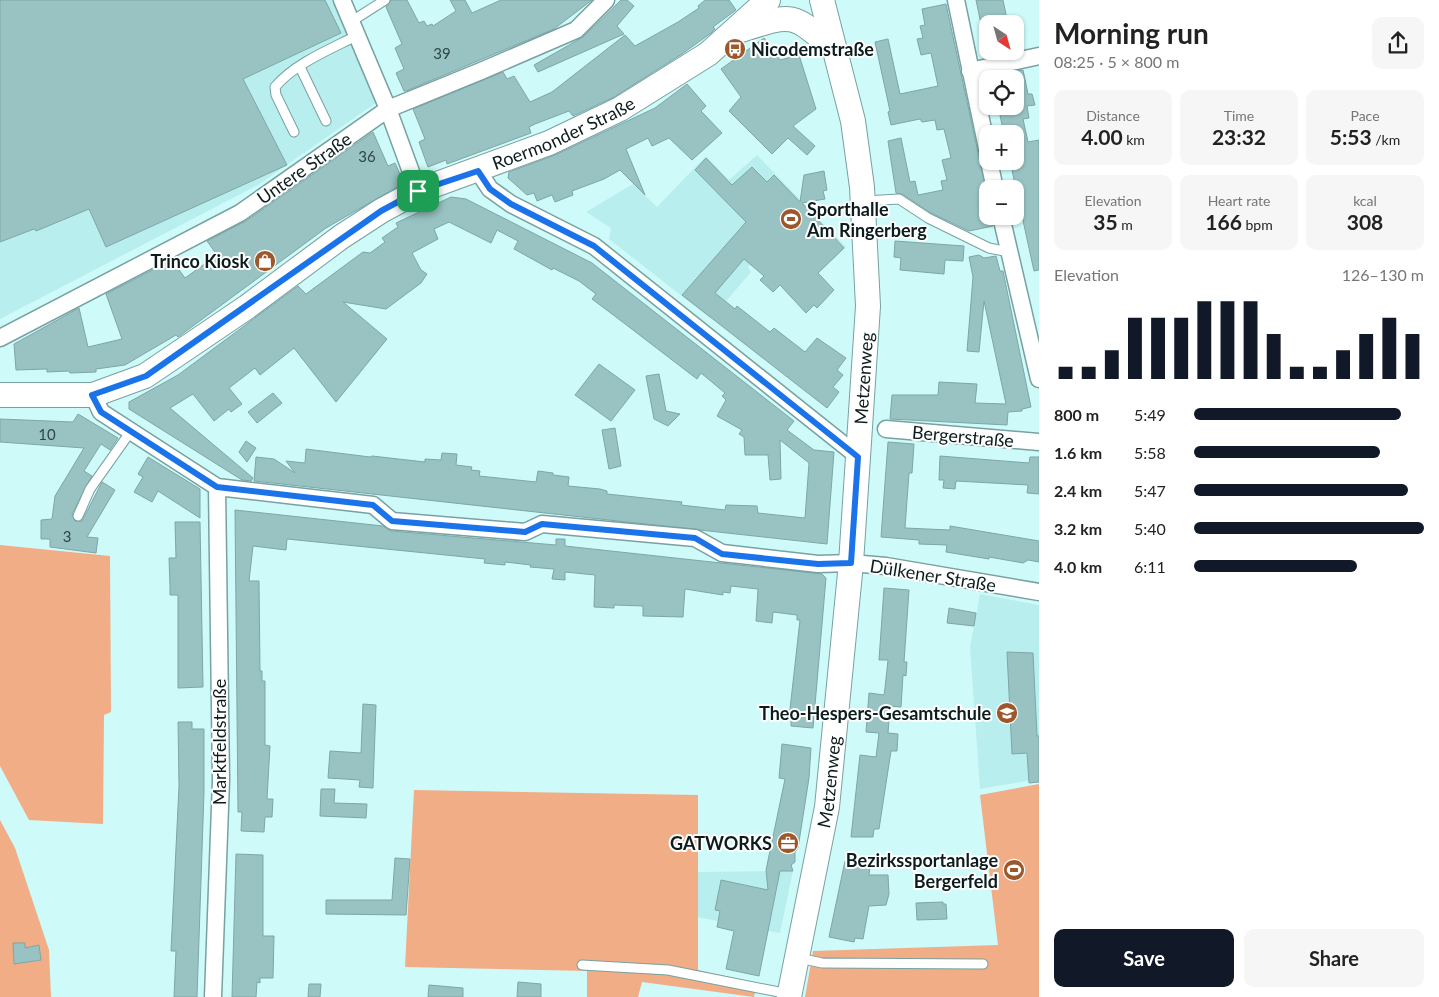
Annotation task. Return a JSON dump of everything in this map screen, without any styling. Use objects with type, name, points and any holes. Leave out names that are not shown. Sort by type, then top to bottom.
[{"type":"main road","name":"Roermonder Straße","points":[[0,395],[92,395],[146,376],[246,307],[341,237],[381,211],[418,191],[478,171],[549,143],[620,109],[708,54],[768,0]]},
{"type":"main road","name":"Metzenweg","points":[[789,996],[827,806],[851,563],[868,306],[863,200],[853,121],[822,0]]},
{"type":"main road","points":[[732,33],[779,18],[798,20],[836,50]]},
{"type":"street","points":[[342,0],[388,109],[418,191]]},
{"type":"street","name":"Untere Straße","points":[[0,338],[240,213],[388,109],[481,72],[576,30],[606,0]]},
{"type":"street","points":[[956,0],[982,125]]},
{"type":"street","points":[[970,70],[1039,56]]},
{"type":"street","points":[[478,171],[490,189],[511,204],[594,246],[858,457]]},
{"type":"street","points":[[1003,225],[1039,379]]},
{"type":"street","name":"Dülkener Straße","points":[[92,395],[101,412],[217,487],[373,505],[392,521],[525,532],[542,524],[695,538],[722,554],[818,564],[851,563],[886,566],[1039,592]]},
{"type":"street","name":"Bergerstraße","points":[[886,429],[1039,442]]},
{"type":"street","name":"Marktfeldstraße","points":[[213,997],[221,780],[217,487]]},
{"type":"lane","points":[[294,132],[276,95],[275,87],[283,78],[355,28],[385,0]]},
{"type":"lane","points":[[300,67],[326,121]]},
{"type":"lane","points":[[863,200],[898,200],[928,218],[989,248],[1009,252]]},
{"type":"lane","points":[[78,516],[90,489],[131,431]]},
{"type":"lane","points":[[796,957],[822,963],[983,964]]},
{"type":"lane","points":[[582,965],[668,970],[789,996]]},
{"type":"shaded area","points":[[0,0],[333,0],[380,100],[258,185],[0,319]]},
{"type":"shaded area","points":[[757,155],[846,247],[818,274],[780,236],[748,267],[751,272],[711,319],[609,239],[611,228],[586,212],[633,184],[657,207],[706,156],[729,180]]},
{"type":"shaded area","points":[[0,545],[110,556],[111,712],[104,715],[103,824],[29,820],[0,766]]},
{"type":"shaded area","name":"Theo-Hespers-Gesamtschule","points":[[980,594],[1039,605],[1039,779],[980,789],[970,647]]},
{"type":"shaded area","name":"Bezirkssportanlage Bergerfeld","points":[[1039,784],[1039,997],[805,997],[813,951],[998,945],[980,795]]},
{"type":"shaded area","points":[[414,790],[698,795],[698,970],[757,983],[754,997],[642,982],[638,997],[587,997],[587,971],[405,967]]},
{"type":"shaded area","points":[[0,820],[15,848],[49,950],[51,997],[0,997]]},
{"type":"shaded area","points":[[793,871],[780,933],[697,917],[697,872]]},
{"type":"building","points":[[0,0],[325,0],[341,33],[243,79],[287,165],[106,247],[89,209],[36,231],[34,229],[0,242]]},
{"type":"building","points":[[391,0],[407,0],[419,23],[424,21],[427,26],[432,24],[433,26],[456,11],[450,0],[465,0],[472,13],[501,0],[592,0],[554,29],[404,91],[396,73],[404,69],[395,48],[402,44],[386,7]]},
{"type":"building","points":[[621,0],[627,0],[634,6],[617,26],[624,34],[538,72],[534,65],[583,37]]},
{"type":"building","points":[[705,0],[729,0],[736,10],[713,27],[715,29],[711,33],[682,54],[614,97],[573,116],[569,111],[535,124],[529,127],[531,133],[447,164],[446,160],[428,167],[419,142],[425,139],[413,109],[503,72],[507,79],[514,76],[530,102],[552,92],[625,35],[635,46],[678,22],[699,8],[698,6]]},
{"type":"building","points":[[976,0],[1003,0],[1006,15],[979,15]]},
{"type":"building","points":[[946,4],[979,157],[979,170],[982,170],[984,180],[979,180],[979,225],[993,226],[969,231],[931,213],[902,194],[896,193],[888,141],[901,138],[910,182],[915,181],[918,195],[943,190],[941,181],[947,180],[942,160],[951,158],[944,129],[937,130],[935,120],[922,122],[920,119],[891,125],[888,112],[890,111],[875,42],[888,39],[900,94],[938,86],[931,53],[921,55],[917,39],[923,38],[920,26],[925,25],[922,9]]},
{"type":"building","points":[[764,38],[780,60],[799,55],[816,109],[793,126],[815,146],[807,155],[788,138],[772,154],[729,111],[741,97],[721,69]]},
{"type":"building","points":[[1024,75],[1028,94],[1032,94],[1035,105],[1027,106],[1029,118],[1023,119],[1028,142],[1039,140],[1039,270],[1034,271],[1024,225],[1024,180],[1014,180],[1012,170],[1024,170],[1024,125],[1002,125],[1000,115],[1024,115]]},
{"type":"building","points":[[687,84],[706,106],[701,111],[722,133],[692,160],[669,138],[652,146],[648,138],[626,149],[645,195],[620,170],[604,179],[572,191],[573,195],[555,202],[552,195],[537,201],[534,193],[527,195],[508,178],[509,172],[555,155],[655,108]]},
{"type":"building","points":[[373,132],[388,166],[395,163],[404,183],[326,228],[178,337],[176,335],[125,365],[96,369],[96,372],[47,372],[47,369],[16,370],[14,344],[79,308],[88,347],[122,339],[106,294],[172,260],[185,278],[217,255],[207,241],[246,221]]},
{"type":"building","points":[[706,158],[732,185],[752,167],[767,182],[774,175],[800,202],[804,175],[824,171],[827,190],[823,191],[825,199],[802,203],[844,248],[818,273],[834,290],[817,308],[814,305],[806,313],[780,285],[773,292],[760,280],[764,276],[744,259],[715,293],[735,309],[737,306],[770,332],[774,328],[805,352],[817,338],[846,358],[837,370],[843,375],[833,387],[839,392],[827,408],[682,295],[746,222],[695,170]]},
{"type":"building","points":[[451,197],[466,199],[592,263],[794,421],[787,430],[814,450],[834,452],[827,544],[254,481],[256,457],[274,459],[295,473],[286,461],[305,463],[306,449],[425,462],[425,459],[441,460],[442,453],[457,454],[456,465],[472,467],[471,470],[480,471],[479,476],[536,482],[538,471],[569,477],[568,486],[600,489],[607,491],[607,494],[682,502],[681,505],[725,510],[726,505],[757,506],[758,513],[805,518],[809,463],[780,440],[781,479],[770,480],[768,455],[745,455],[744,437],[739,434],[742,430],[717,416],[726,400],[722,396],[725,393],[701,373],[697,379],[592,299],[596,294],[579,281],[553,268],[552,270],[514,249],[518,241],[497,230],[491,243],[449,222],[434,229],[438,239],[412,253],[421,270],[427,274],[421,283],[386,309],[343,302],[387,339],[336,402],[294,348],[260,375],[255,368],[229,388],[242,404],[231,412],[229,409],[214,421],[193,394],[170,408],[253,478],[251,481],[242,480],[129,409],[129,402],[178,375],[298,286],[306,294],[363,252],[370,253],[385,242],[382,238],[398,227],[396,223]]},
{"type":"building","points":[[895,241],[964,246],[963,261],[945,260],[944,274],[900,270],[901,258],[894,257]]},
{"type":"building","points":[[979,255],[984,258],[996,256],[1000,271],[1003,271],[1031,407],[1022,409],[1022,411],[1008,412],[1007,425],[890,419],[892,395],[938,395],[939,382],[977,384],[975,403],[1006,404],[984,301],[979,352],[967,351],[973,277],[969,257]]},
{"type":"building","points":[[599,364],[635,390],[611,421],[575,395]]},
{"type":"building","points":[[659,374],[666,411],[680,414],[668,426],[654,419],[646,376]]},
{"type":"building","points":[[273,393],[282,403],[257,423],[248,412]]},
{"type":"building","points":[[78,414],[118,438],[110,450],[101,444],[84,471],[92,476],[72,514],[75,521],[82,521],[102,482],[115,490],[87,537],[98,538],[96,553],[50,547],[50,539],[41,539],[41,520],[52,519],[55,496],[84,448],[0,442],[0,419],[73,422]]},
{"type":"building","points":[[615,428],[621,466],[609,469],[602,430]]},
{"type":"building","points":[[246,441],[256,448],[247,462],[239,452]]},
{"type":"building","points":[[888,442],[914,444],[912,473],[909,473],[905,528],[950,530],[950,526],[1039,541],[1039,562],[1028,560],[1023,563],[989,557],[989,559],[946,552],[947,545],[919,544],[919,540],[881,537]]},
{"type":"building","points":[[940,456],[1029,463],[1030,457],[1039,457],[1039,494],[1027,493],[1028,485],[956,481],[955,489],[943,488],[944,480],[939,480]]},
{"type":"building","points":[[148,457],[200,489],[200,518],[158,491],[152,502],[134,492],[143,477],[138,474]]},
{"type":"building","points":[[235,510],[383,526],[391,531],[556,545],[556,539],[565,539],[565,546],[822,574],[826,578],[813,728],[791,726],[791,718],[789,718],[800,620],[797,620],[797,615],[773,612],[772,623],[756,621],[758,589],[731,586],[730,593],[723,592],[723,595],[685,589],[683,617],[643,616],[643,606],[614,605],[614,608],[594,607],[595,575],[565,572],[565,580],[552,579],[554,569],[530,567],[531,565],[505,562],[505,565],[484,563],[485,559],[287,539],[286,550],[253,546],[249,581],[259,581],[260,671],[262,671],[262,681],[265,681],[265,745],[270,746],[267,799],[273,799],[272,817],[265,817],[264,832],[241,831],[242,812],[238,812]]},
{"type":"building","points":[[175,522],[200,522],[203,687],[178,688],[178,595],[170,595],[169,558],[176,558]]},
{"type":"building","points":[[884,588],[909,590],[904,662],[907,662],[906,676],[903,675],[901,707],[890,706],[888,733],[898,734],[897,751],[891,751],[879,829],[874,829],[873,837],[851,837],[860,755],[876,757],[879,733],[866,732],[869,693],[884,695],[885,688],[888,660],[879,660]]},
{"type":"building","points":[[949,608],[976,613],[974,626],[947,623]]},
{"type":"building","points":[[1007,652],[1033,653],[1037,736],[1039,736],[1039,782],[1029,783],[1027,753],[1012,754]]},
{"type":"building","points":[[363,704],[376,705],[373,788],[359,787],[360,780],[328,778],[330,751],[361,753]]},
{"type":"building","points":[[178,722],[192,722],[192,729],[204,729],[204,792],[197,997],[174,997],[176,951],[171,951],[179,786]]},
{"type":"building","points":[[782,744],[811,748],[809,778],[798,848],[795,852],[795,862],[791,865],[793,871],[780,871],[759,976],[726,969],[734,931],[717,927],[720,911],[715,910],[721,880],[768,890],[766,870],[785,779],[779,778]]},
{"type":"building","points":[[321,789],[335,789],[334,803],[367,804],[366,818],[320,816]]},
{"type":"building","points":[[236,854],[263,855],[263,936],[274,936],[273,978],[260,978],[260,983],[257,982],[256,997],[232,997]]},
{"type":"building","points":[[395,858],[410,859],[406,915],[326,914],[326,900],[392,900]]},
{"type":"building","points":[[845,861],[870,867],[869,875],[888,875],[889,894],[886,905],[869,906],[863,939],[855,938],[854,942],[829,937]]},
{"type":"building","points":[[943,902],[943,904],[946,904],[947,919],[917,920],[916,903]]},
{"type":"building","points":[[13,943],[25,943],[25,948],[39,945],[41,960],[14,964]]},
{"type":"building","points":[[518,982],[541,984],[541,997],[517,997]]},
{"type":"building","points":[[309,984],[321,984],[320,997],[308,997]]},
{"type":"building","points":[[429,985],[463,988],[463,997],[428,997]]},
{"type":"place","name":"Nicodemstraße","points":[[735,49]]},
{"type":"place","name":"Sporthalle Am Ringerberg","points":[[791,219]]},
{"type":"place","name":"Trinco Kiosk","points":[[265,261]]},
{"type":"place","name":"Theo-Hespers-Gesamtschule","points":[[1007,713]]},
{"type":"place","name":"GATWORKS","points":[[788,843]]},
{"type":"place","name":"Bezirkssportanlage Bergerfeld","points":[[1014,870]]},
{"type":"route","points":[[478,171],[490,189],[511,204],[594,246],[858,457],[851,563],[818,564],[722,554],[695,538],[542,524],[525,532],[392,521],[373,505],[217,487],[101,412],[92,395],[146,376],[246,307],[341,237],[381,211],[418,191],[478,171]]}]
